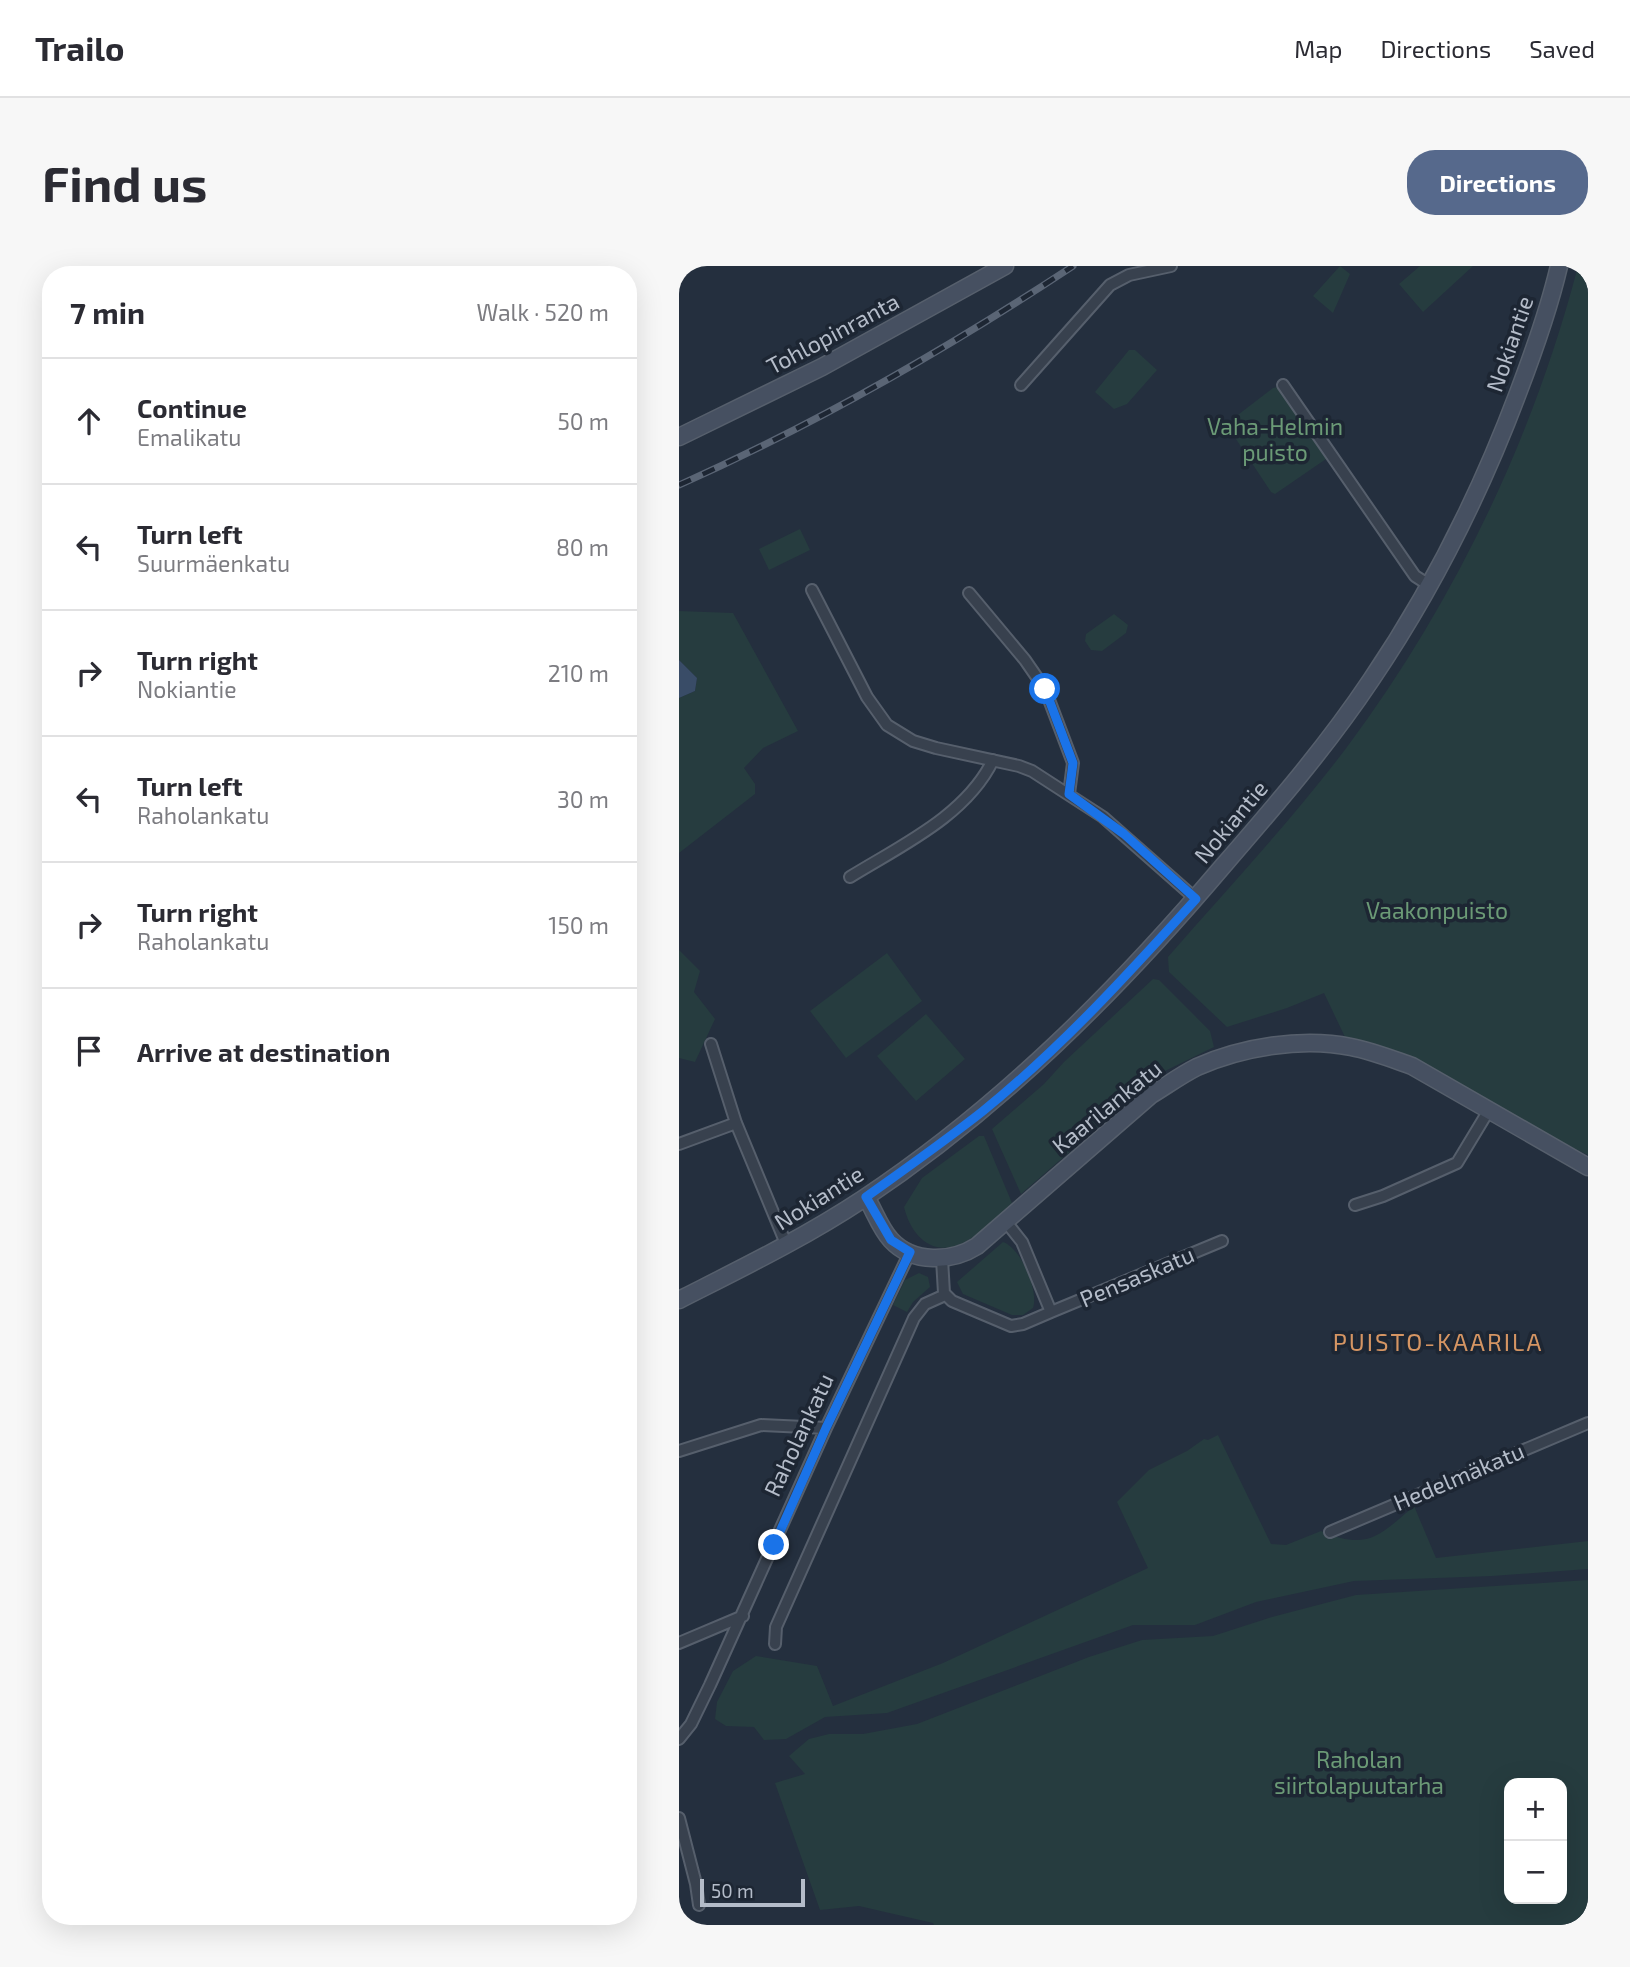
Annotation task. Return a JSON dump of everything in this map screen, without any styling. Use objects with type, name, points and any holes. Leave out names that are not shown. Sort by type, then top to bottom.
[{"type":"main road","name":"Tohlopinranta","points":[[679,437],[822,367],[1005,266]]},
{"type":"main road","name":"Nokiantie","points":[[679,1300],[787,1247],[866,1197],[960,1128],[1012,1085],[1109,993],[1196,899],[1290,789],[1370,682],[1443,563],[1490,464],[1527,370],[1559,266]]},
{"type":"main road","name":"Kaarilankatu","points":[[942,1259],[971,1250],[1151,1096],[1197,1067],[1268,1047],[1305,1044],[1348,1046],[1412,1066],[1588,1167]]},
{"type":"main road","points":[[866,1197],[891,1240],[910,1252],[942,1259]]},
{"type":"street","points":[[1021,384],[1110,285],[1129,275],[1171,266]]},
{"type":"street","points":[[1283,384],[1415,576],[1429,585]]},
{"type":"street","points":[[812,590],[867,696],[887,725],[913,741],[1032,771],[1124,834],[1196,899]]},
{"type":"street","points":[[969,593],[1025,660],[1045,689],[1073,763],[1069,794]]},
{"type":"street","points":[[850,877],[917,836],[955,808],[977,785],[993,760]]},
{"type":"street","points":[[711,1044],[736,1123],[787,1247]]},
{"type":"street","points":[[1355,1205],[1383,1196],[1457,1163],[1489,1110]]},
{"type":"street","points":[[679,1144],[736,1123]]},
{"type":"street","points":[[1006,1222],[1029,1257],[1051,1312]]},
{"type":"street","name":"Pensaskatu","points":[[945,1295],[1011,1326],[1023,1324],[1222,1241]]},
{"type":"street","name":"Raholankatu","points":[[679,1739],[691,1724],[743,1616],[826,1428],[910,1252]]},
{"type":"street","points":[[775,1644],[776,1627],[914,1318],[925,1304],[945,1295],[942,1259]]},
{"type":"street","name":"Hedelmäkatu","points":[[1331,1532],[1588,1423]]},
{"type":"street","points":[[679,1451],[761,1425],[826,1428]]},
{"type":"street","points":[[679,1643],[743,1616]]},
{"type":"street","points":[[679,1818],[697,1884],[699,1905]]},
{"type":"green space","points":[[1340,266],[1350,274],[1333,313],[1313,296]]},
{"type":"green space","points":[[1420,266],[1473,266],[1423,312],[1399,284]]},
{"type":"green space","name":"Vaakonpuisto","points":[[1578,266],[1588,266],[1588,1155],[1441,1073],[1379,1046],[1345,1037],[1324,993],[1227,1027],[1169,972],[1168,957],[1326,774],[1386,692],[1422,635],[1486,517],[1513,456],[1560,330]]},
{"type":"green space","points":[[1129,350],[1135,350],[1157,370],[1127,404],[1114,409],[1095,392]]},
{"type":"green space","name":"Vaha-Helmin puisto","points":[[1278,387],[1326,459],[1275,494],[1271,492],[1226,424]]},
{"type":"green space","points":[[800,529],[810,550],[769,570],[759,549]]},
{"type":"green space","points":[[679,611],[733,613],[798,731],[763,748],[744,768],[755,784],[755,794],[679,853],[679,698],[695,691],[697,678],[679,660]]},
{"type":"green space","points":[[1114,614],[1128,625],[1126,633],[1102,651],[1091,650],[1085,641],[1086,634]]},
{"type":"green space","points":[[679,950],[700,971],[694,992],[715,1019],[695,1062],[679,1058]]},
{"type":"green space","points":[[887,953],[922,1001],[846,1058],[810,1011]]},
{"type":"green space","points":[[1153,979],[1159,980],[1210,1031],[1214,1047],[1151,1081],[1021,1194],[992,1129],[1044,1084]]},
{"type":"green space","points":[[926,1014],[965,1059],[916,1101],[877,1056]]},
{"type":"green space","points":[[979,1136],[984,1136],[1012,1203],[984,1229],[965,1242],[953,1247],[933,1246],[925,1242],[912,1227],[904,1207],[922,1178]]},
{"type":"green space","points":[[1003,1242],[1016,1252],[1031,1281],[1033,1308],[1023,1315],[1012,1315],[963,1294],[957,1282]]},
{"type":"green space","points":[[919,1273],[928,1277],[930,1287],[913,1302],[907,1312],[893,1305],[905,1280]]},
{"type":"green space","points":[[1218,1435],[1271,1544],[1286,1545],[1321,1531],[1350,1540],[1362,1540],[1382,1532],[1414,1506],[1436,1558],[1588,1541],[1588,1569],[1354,1581],[1256,1602],[1195,1625],[1133,1625],[887,1713],[825,1717],[786,1739],[764,1740],[754,1727],[726,1726],[715,1719],[717,1702],[733,1671],[756,1656],[817,1666],[833,1706],[943,1663],[1148,1568],[1117,1502],[1149,1470],[1187,1451],[1204,1439]]},
{"type":"green space","name":"Raholan siirtolapuutarha","points":[[1588,1580],[1588,1925],[934,1925],[859,1906],[820,1910],[775,1783],[805,1774],[789,1756],[809,1739],[829,1734],[863,1734],[917,1724],[1089,1657],[1142,1640],[1213,1636],[1356,1595]]},
{"type":"water","points":[[679,660],[697,678],[695,691],[679,698]]},
{"type":"railway","points":[[679,485],[781,437],[880,384],[978,327],[1073,266]]},
{"type":"district","name":"PUISTO-KAARILA","points":[[1438,1343]]},
{"type":"route","points":[[774,1545],[910,1252],[891,1240],[866,1197],[983,1110],[1073,1030],[1196,899],[1124,834],[1069,794],[1073,763],[1045,689]]}]
